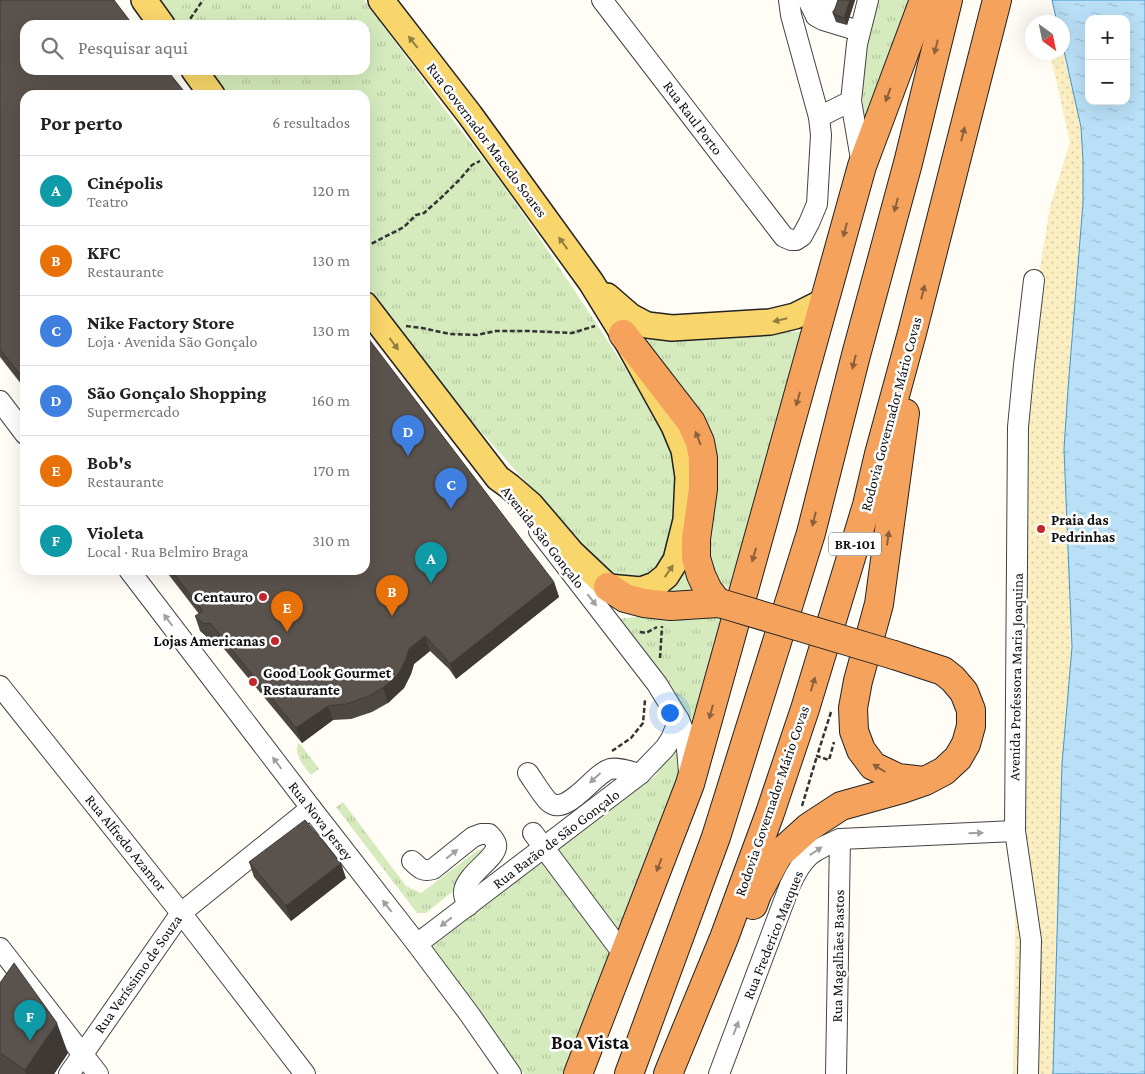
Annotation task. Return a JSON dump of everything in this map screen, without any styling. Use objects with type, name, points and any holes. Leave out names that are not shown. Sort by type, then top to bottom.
[{"type":"highway","points":[[578,1074],[690,784],[862,166],[924,0]]},
{"type":"highway","name":"BR-101","points":[[629,1074],[716,836],[811,532],[908,163],[948,0]]},
{"type":"highway","name":"Rodovia Governador Mário Covas","points":[[668,1074],[724,938],[770,813],[802,717],[867,505],[878,454],[912,334],[997,0]]},
{"type":"highway","points":[[618,326],[691,422],[700,442],[704,458],[703,489],[696,539],[696,558],[708,590],[721,603]]},
{"type":"highway","points":[[912,334],[905,409],[879,604],[858,680],[853,708],[854,731],[861,750],[873,766],[898,778],[925,781]]},
{"type":"highway","points":[[608,587],[625,598],[644,603],[672,606],[721,603],[943,671],[964,692],[970,710],[971,726],[966,744],[958,758],[944,771],[925,781],[902,789],[841,806],[809,827],[778,855],[757,894],[687,1074]]},
{"type":"main road","points":[[144,0],[158,20]]},
{"type":"main road","name":"Rua Governador Macedo Soares","points":[[381,0],[470,115],[591,282],[674,426],[684,450],[688,477],[686,520],[676,560],[666,576],[655,585],[640,590],[608,587]]},
{"type":"main road","points":[[198,75],[208,90]]},
{"type":"main road","name":"Rua Governador Macedo Soares","points":[[591,282],[630,316],[647,325],[672,328],[770,322],[795,316],[825,301]]},
{"type":"main road","name":"Avenida São Gonçalo","points":[[372,314],[498,478]]},
{"type":"main road","points":[[498,478],[532,505],[572,553],[608,587]]},
{"type":"street","points":[[788,0],[819,118],[851,102]]},
{"type":"street","points":[[829,0],[812,8],[823,20],[859,31]]},
{"type":"street","points":[[862,166],[851,102],[859,31],[868,0]]},
{"type":"street","name":"Rua Raul Porto","points":[[610,4],[784,237],[791,240],[796,240],[802,236],[816,204],[821,135],[819,118]]},
{"type":"street","name":"Avenida Professora Maria Joaquina","points":[[1028,1074],[1031,940],[1014,831],[1018,426],[1034,280]]},
{"type":"street","points":[[0,401],[20,427]]},
{"type":"street","name":"Avenida São Gonçalo","points":[[498,478],[657,684],[679,720],[686,737],[690,784]]},
{"type":"street","name":"Rua Nova Jersey","points":[[133,575],[417,944],[511,1074]]},
{"type":"street","name":"Rua Alfredo Azamor","points":[[0,686],[181,913],[304,1074]]},
{"type":"street","name":"Rua Barão de São Gonçalo","points":[[417,944],[468,906],[538,840],[640,774],[665,748],[679,720]]},
{"type":"street","points":[[528,773],[549,802],[560,805],[570,802],[602,772],[612,768],[640,774]]},
{"type":"street","name":"Rua Veríssimo de Souza","points":[[69,1074],[181,913],[311,808]]},
{"type":"street","name":"Rua Frederico Marques","points":[[719,1074],[790,885],[796,871],[805,859],[816,850],[840,839],[1014,831]]},
{"type":"street","points":[[412,861],[423,870],[433,869],[473,837],[489,834],[497,849],[467,883],[464,897],[468,906]]},
{"type":"street","name":"Rua Magalhães Bastos","points":[[836,1074],[840,839]]},
{"type":"street","points":[[538,840],[624,955]]},
{"type":"street","points":[[0,948],[98,1074]]},
{"type":"path","points":[[189,20],[203,0]]},
{"type":"path","points":[[370,244],[404,227],[416,215],[424,212],[462,178],[472,165],[487,158],[501,158]]},
{"type":"path","points":[[372,314],[450,334],[478,335],[496,331],[572,333],[593,327],[618,326]]},
{"type":"path","points":[[657,684],[662,624]]},
{"type":"path","points":[[607,755],[631,738],[643,723],[646,698],[645,668]]},
{"type":"path","points":[[809,827],[802,814],[802,804],[820,745]]},
{"type":"path","points":[[817,756],[829,760],[832,750]]},
{"type":"green space","points":[[154,0],[364,0],[503,185],[621,361],[665,436],[676,463],[675,509],[662,568],[651,579],[614,584],[569,539],[533,490],[443,389],[370,291],[370,90],[221,90],[210,75],[370,75],[370,20],[169,20]]},
{"type":"green space","points":[[873,0],[911,0],[864,139],[861,56]]},
{"type":"green space","points":[[807,331],[737,591],[729,589],[717,579],[707,557],[713,449],[632,341]]},
{"type":"green space","points":[[686,563],[707,596],[656,593]]},
{"type":"green space","points":[[674,612],[729,614],[694,742],[618,619]]},
{"type":"green space","points":[[678,741],[682,782],[568,1074],[524,1074],[429,949],[655,776]]},
{"type":"green space","points":[[298,743],[319,769],[311,775],[298,756]]},
{"type":"green space","points":[[343,802],[406,886],[421,893],[478,850],[482,849],[484,852],[462,884],[426,913],[417,913],[336,807]]},
{"type":"sand","name":"Praia das Pedrinhas","points":[[1052,60],[1066,60],[1081,127],[1083,160],[1083,203],[1064,449],[1072,647],[1062,764],[1053,1074],[1013,1074],[1015,948],[1015,419],[1050,207],[1070,142]]},
{"type":"water","points":[[1052,0],[1145,0],[1145,1074],[1053,1074],[1062,764],[1072,647],[1064,449],[1083,203],[1081,127],[1066,60],[1070,60],[1070,15],[1055,15]]},
{"type":"building","points":[[0,0],[114,0],[129,20],[20,20],[20,75],[171,75],[183,90],[20,90],[20,375],[0,349]]},
{"type":"building","points":[[838,0],[850,0],[844,18],[833,14]]},
{"type":"building","points":[[370,341],[554,582],[450,664],[425,636],[409,649],[399,673],[383,688],[367,697],[346,704],[328,706],[296,728],[210,623],[204,624],[195,616],[203,611],[175,575],[370,575]]},
{"type":"building","points":[[305,820],[341,863],[286,906],[249,862]]},
{"type":"building","points":[[14,963],[57,1023],[25,1070],[0,1053],[0,983]]},
{"type":"place","name":"São Gonçalo Shopping","points":[[408,456]]},
{"type":"place","name":"Nike Factory Store","points":[[451,509]]},
{"type":"place","name":"Praia das Pedrinhas","points":[[1041,529]]},
{"type":"place","name":"Cinépolis","points":[[431,583]]},
{"type":"place","name":"Centauro","points":[[263,597]]},
{"type":"place","name":"KFC","points":[[392,616]]},
{"type":"place","name":"Bob's","points":[[287,632]]},
{"type":"place","name":"Lojas Americanas","points":[[275,641]]},
{"type":"place","name":"Good Look Gourmet Restaurante","points":[[253,682]]},
{"type":"place","name":"Violeta","points":[[30,1041]]},
{"type":"district","name":"Boa Vista","points":[[590,1042]]}]
